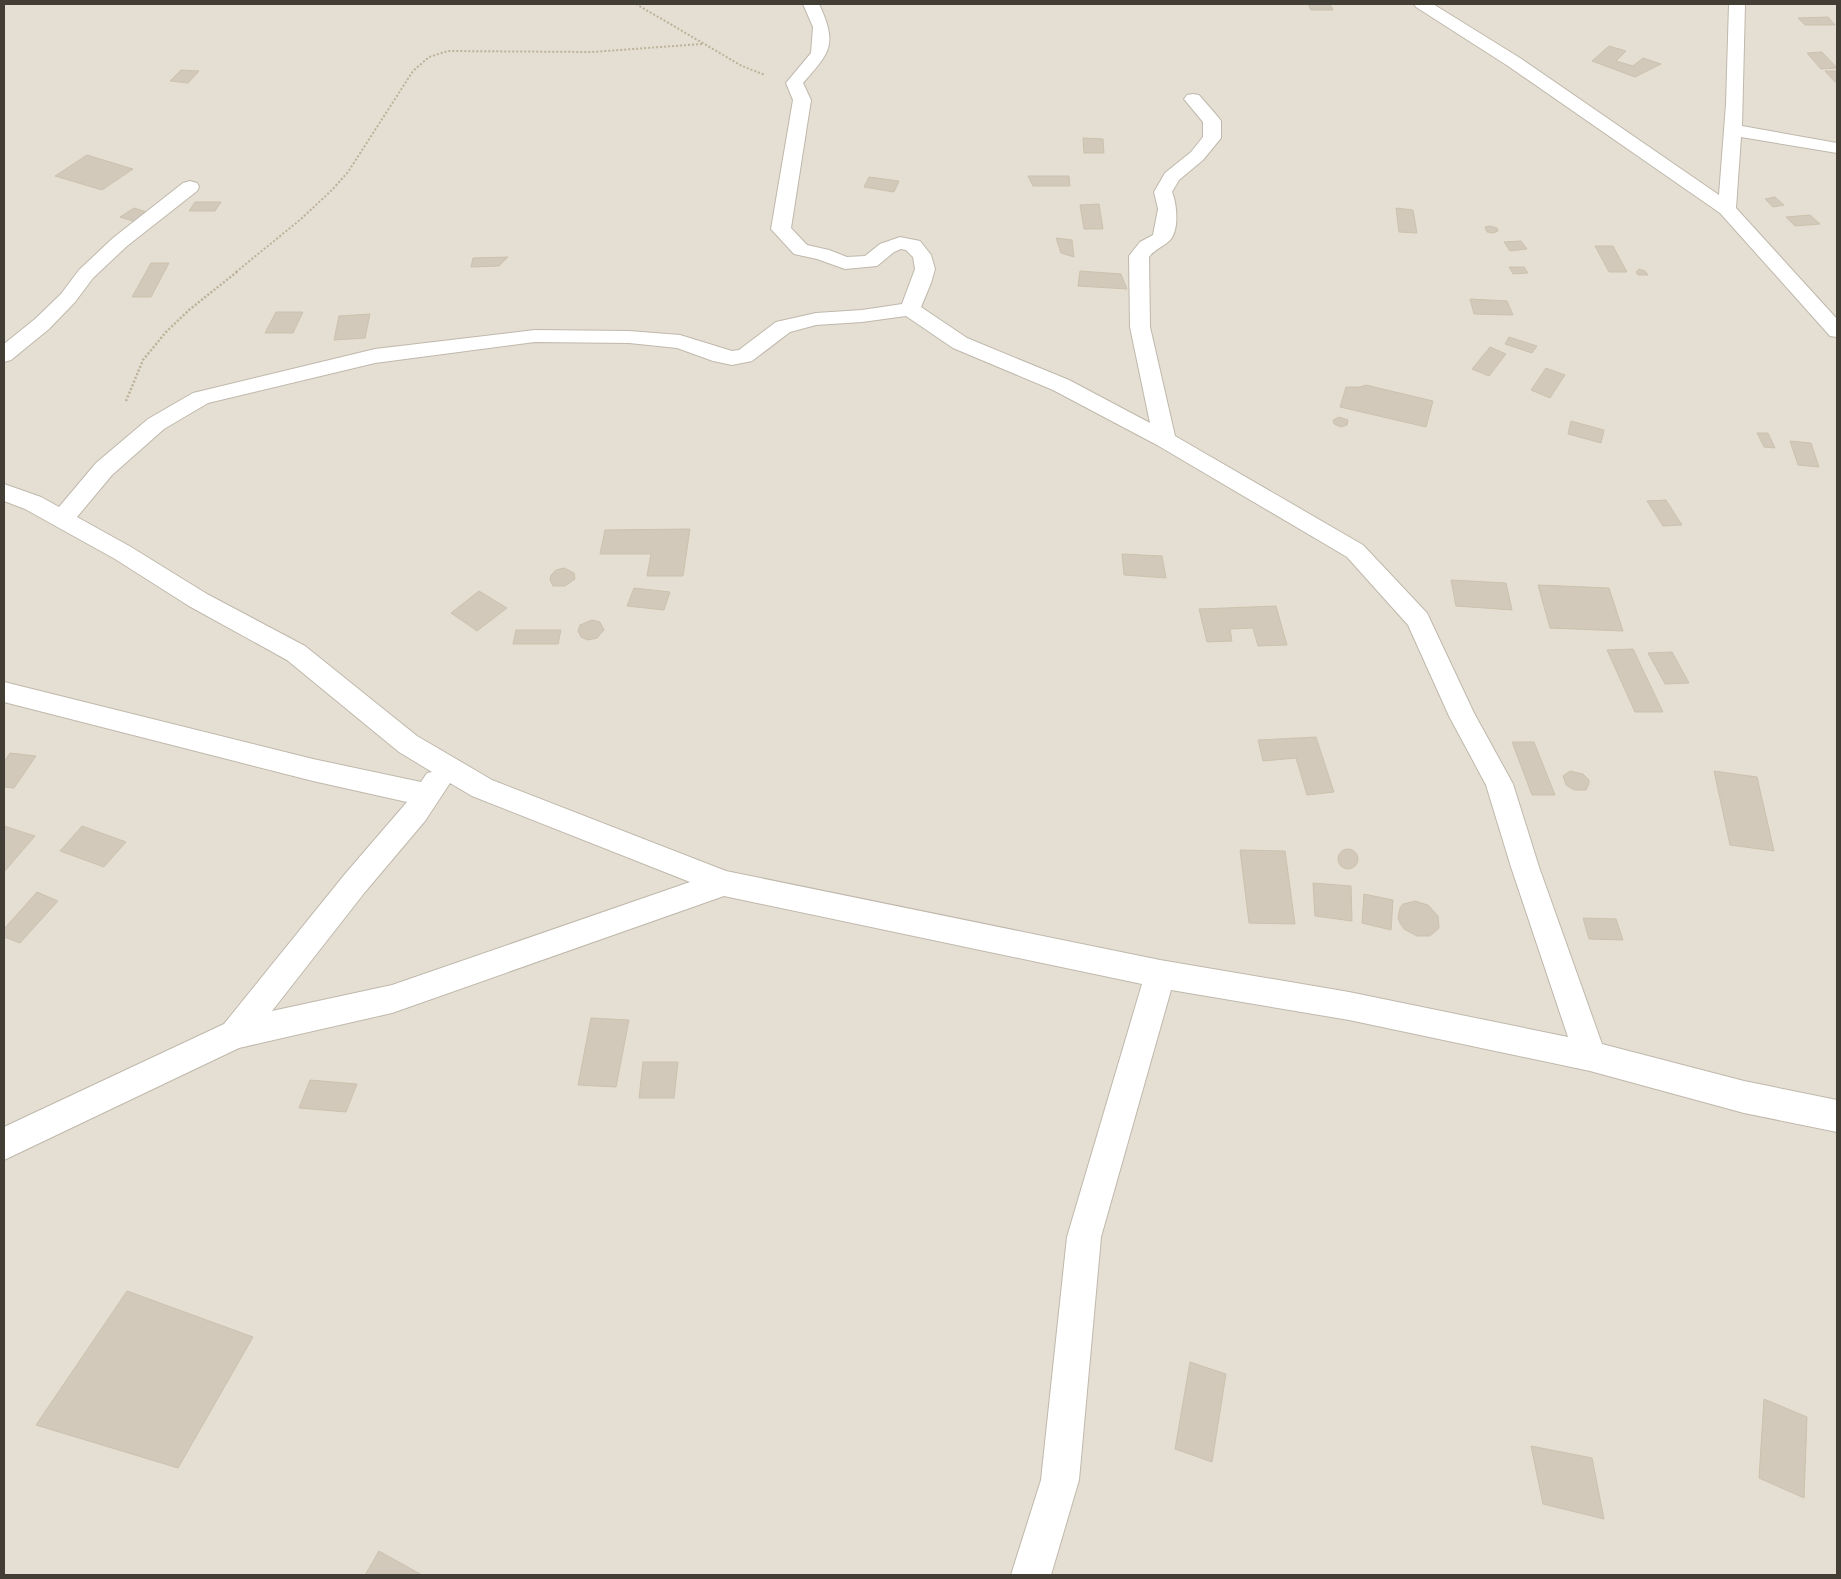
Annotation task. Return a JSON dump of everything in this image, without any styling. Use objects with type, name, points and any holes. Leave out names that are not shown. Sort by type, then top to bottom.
[{"type":"street","points":[[811,4],[821,27],[819,54],[794,83],[802,100],[781,229],[801,250],[822,254],[845,263],[870,262],[883,249],[900,242],[913,244],[924,257],[926,270],[910,309]]},
{"type":"street","points":[[1422,4],[1514,62],[1727,209],[1837,331]]},
{"type":"street","points":[[1727,209],[1737,59],[1737,4]]},
{"type":"street","points":[[1165,440],[1140,327],[1139,256],[1147,246],[1162,238],[1168,204],[1163,192],[1171,176],[1197,156],[1212,138],[1212,121],[1193,99]]},
{"type":"street","points":[[1733,130],[1837,148]]},
{"type":"street","points":[[4,356],[42,324],[68,298],[86,274],[120,242],[190,187]]},
{"type":"street","points":[[62,519],[104,469],[156,424],[202,398],[375,356],[536,336],[628,337],[680,342],[720,356],[732,358],[745,356],[783,327],[816,319],[862,316],[910,309],[960,343],[1062,385],[1165,440],[1355,551],[1418,620],[1462,716],[1499,784],[1525,867],[1590,1056]]},
{"type":"street","points":[[4,492],[33,503],[123,553],[198,600],[296,653],[408,744],[482,788],[724,882],[1160,974],[1349,1006],[1590,1056],[1744,1097],[1837,1116]]},
{"type":"street","points":[[4,692],[313,770],[427,795]]},
{"type":"street","points":[[235,1034],[427,795],[446,767]]},
{"type":"street","points":[[4,1144],[235,1034],[392,999],[724,882]]},
{"type":"street","points":[[1031,1575],[1060,1480],[1084,1238],[1160,974]]},
{"type":"path","points":[[636,4],[742,66],[794,83]]},
{"type":"path","points":[[122,454],[125,403],[143,360],[166,332],[189,310],[302,220],[332,190],[348,172],[413,71],[425,59],[436,52],[448,51],[592,52],[702,44]]},
{"type":"shaded area","points":[[4,4],[1837,4],[1837,1575],[4,1575]]},
{"type":"building","points":[[1308,4],[1330,4],[1333,10],[1311,10]]},
{"type":"building","points":[[1828,17],[1835,25],[1805,25],[1798,18]]},
{"type":"building","points":[[1609,46],[1626,51],[1616,61],[1633,66],[1643,58],[1661,64],[1635,77],[1592,61]]},
{"type":"building","points":[[1822,52],[1837,68],[1821,69],[1807,53]]},
{"type":"building","points":[[181,70],[199,71],[188,83],[170,81]]},
{"type":"building","points":[[1825,71],[1837,71],[1837,84]]},
{"type":"building","points":[[1083,138],[1103,139],[1104,153],[1084,153]]},
{"type":"building","points":[[87,155],[133,169],[102,190],[55,176]]},
{"type":"building","points":[[1028,176],[1069,176],[1070,186],[1033,186]]},
{"type":"building","points":[[869,177],[899,181],[894,192],[864,187]]},
{"type":"building","points":[[1775,197],[1784,205],[1773,207],[1765,199]]},
{"type":"building","points":[[195,202],[221,202],[215,211],[189,211]]},
{"type":"building","points":[[1099,204],[1103,229],[1084,229],[1080,205]]},
{"type":"building","points":[[134,208],[153,214],[139,223],[120,217]]},
{"type":"building","points":[[1396,208],[1413,210],[1417,233],[1399,232]]},
{"type":"building","points":[[1810,215],[1820,224],[1795,226],[1786,217]]},
{"type":"building","points":[[1485,227],[1497,228],[1498,231],[1493,233],[1487,232]]},
{"type":"building","points":[[1056,238],[1072,240],[1074,257],[1061,253]]},
{"type":"building","points":[[1521,241],[1527,249],[1510,251],[1504,242]]},
{"type":"building","points":[[1595,246],[1613,246],[1627,272],[1609,272]]},
{"type":"building","points":[[508,257],[499,266],[471,267],[473,258]]},
{"type":"building","points":[[151,263],[169,263],[151,297],[132,297]]},
{"type":"building","points":[[1509,267],[1524,267],[1528,273],[1513,274]]},
{"type":"building","points":[[1639,269],[1645,271],[1648,275],[1638,275],[1636,272]]},
{"type":"building","points":[[1080,271],[1121,274],[1127,289],[1078,286]]},
{"type":"building","points":[[1470,299],[1507,301],[1513,315],[1474,314]]},
{"type":"building","points":[[276,312],[303,312],[293,333],[265,333]]},
{"type":"building","points":[[370,314],[365,338],[334,340],[339,316]]},
{"type":"building","points":[[1509,337],[1537,346],[1532,353],[1505,344]]},
{"type":"building","points":[[1490,347],[1506,354],[1489,376],[1472,369]]},
{"type":"building","points":[[1546,368],[1565,375],[1550,398],[1531,390]]},
{"type":"building","points":[[1366,385],[1433,401],[1426,427],[1340,407],[1346,387]]},
{"type":"building","points":[[1339,417],[1348,420],[1347,425],[1341,427],[1334,424],[1333,420]]},
{"type":"building","points":[[1571,421],[1604,430],[1601,443],[1568,434]]},
{"type":"building","points":[[1757,433],[1768,433],[1775,448],[1764,447]]},
{"type":"building","points":[[1790,441],[1811,443],[1819,467],[1798,465]]},
{"type":"building","points":[[1666,500],[1682,525],[1663,526],[1647,501]]},
{"type":"building","points":[[690,529],[683,576],[647,576],[651,554],[600,554],[605,530]]},
{"type":"building","points":[[1122,554],[1162,556],[1166,578],[1124,575]]},
{"type":"building","points":[[564,568],[574,573],[575,579],[565,586],[553,586],[550,580],[551,575],[556,570]]},
{"type":"building","points":[[1451,580],[1506,583],[1512,610],[1456,606]]},
{"type":"building","points":[[1538,585],[1609,588],[1623,631],[1550,628]]},
{"type":"building","points":[[634,588],[670,592],[664,610],[627,606]]},
{"type":"building","points":[[479,591],[507,608],[477,631],[451,613]]},
{"type":"building","points":[[1276,606],[1287,645],[1258,646],[1253,628],[1230,629],[1232,641],[1207,642],[1199,609]]},
{"type":"building","points":[[592,620],[600,622],[604,630],[597,638],[588,640],[581,637],[578,631],[580,625]]},
{"type":"building","points":[[516,630],[561,630],[558,644],[513,644]]},
{"type":"building","points":[[1633,649],[1663,712],[1635,712],[1607,650]]},
{"type":"building","points":[[1672,652],[1689,683],[1665,684],[1648,653]]},
{"type":"building","points":[[1316,737],[1334,792],[1307,795],[1296,758],[1263,761],[1258,740]]},
{"type":"building","points":[[1512,742],[1534,742],[1555,795],[1532,795]]},
{"type":"building","points":[[10,753],[36,756],[14,788],[4,787],[4,762]]},
{"type":"building","points":[[1570,771],[1583,774],[1589,780],[1586,790],[1574,790],[1566,785],[1563,776]]},
{"type":"building","points":[[1714,771],[1757,777],[1774,851],[1730,845]]},
{"type":"building","points":[[4,826],[35,836],[4,872]]},
{"type":"building","points":[[82,826],[126,842],[104,867],[60,851]]},
{"type":"building","points":[[1348,849],[1355,852],[1358,859],[1355,866],[1348,869],[1341,866],[1338,859],[1341,852]]},
{"type":"building","points":[[1240,850],[1285,851],[1295,924],[1249,923]]},
{"type":"building","points":[[1313,883],[1351,886],[1352,921],[1315,916]]},
{"type":"building","points":[[37,892],[58,901],[20,943],[4,937],[4,929]]},
{"type":"building","points":[[1364,894],[1393,900],[1391,930],[1362,923]]},
{"type":"building","points":[[1415,901],[1428,905],[1438,916],[1439,928],[1430,936],[1417,936],[1404,929],[1400,923],[1398,918],[1400,908],[1403,904]]},
{"type":"building","points":[[1583,918],[1616,919],[1623,940],[1589,939]]},
{"type":"building","points":[[591,1018],[629,1020],[616,1087],[578,1085]]},
{"type":"building","points":[[643,1062],[678,1062],[674,1098],[639,1098]]},
{"type":"building","points":[[310,1080],[357,1084],[346,1112],[299,1108]]},
{"type":"building","points":[[127,1291],[253,1337],[178,1468],[36,1425]]},
{"type":"building","points":[[1190,1362],[1226,1374],[1212,1462],[1175,1449]]},
{"type":"building","points":[[1764,1399],[1807,1417],[1804,1498],[1759,1478]]},
{"type":"building","points":[[1531,1446],[1592,1458],[1604,1519],[1543,1504]]},
{"type":"building","points":[[379,1551],[422,1575],[365,1575]]}]
